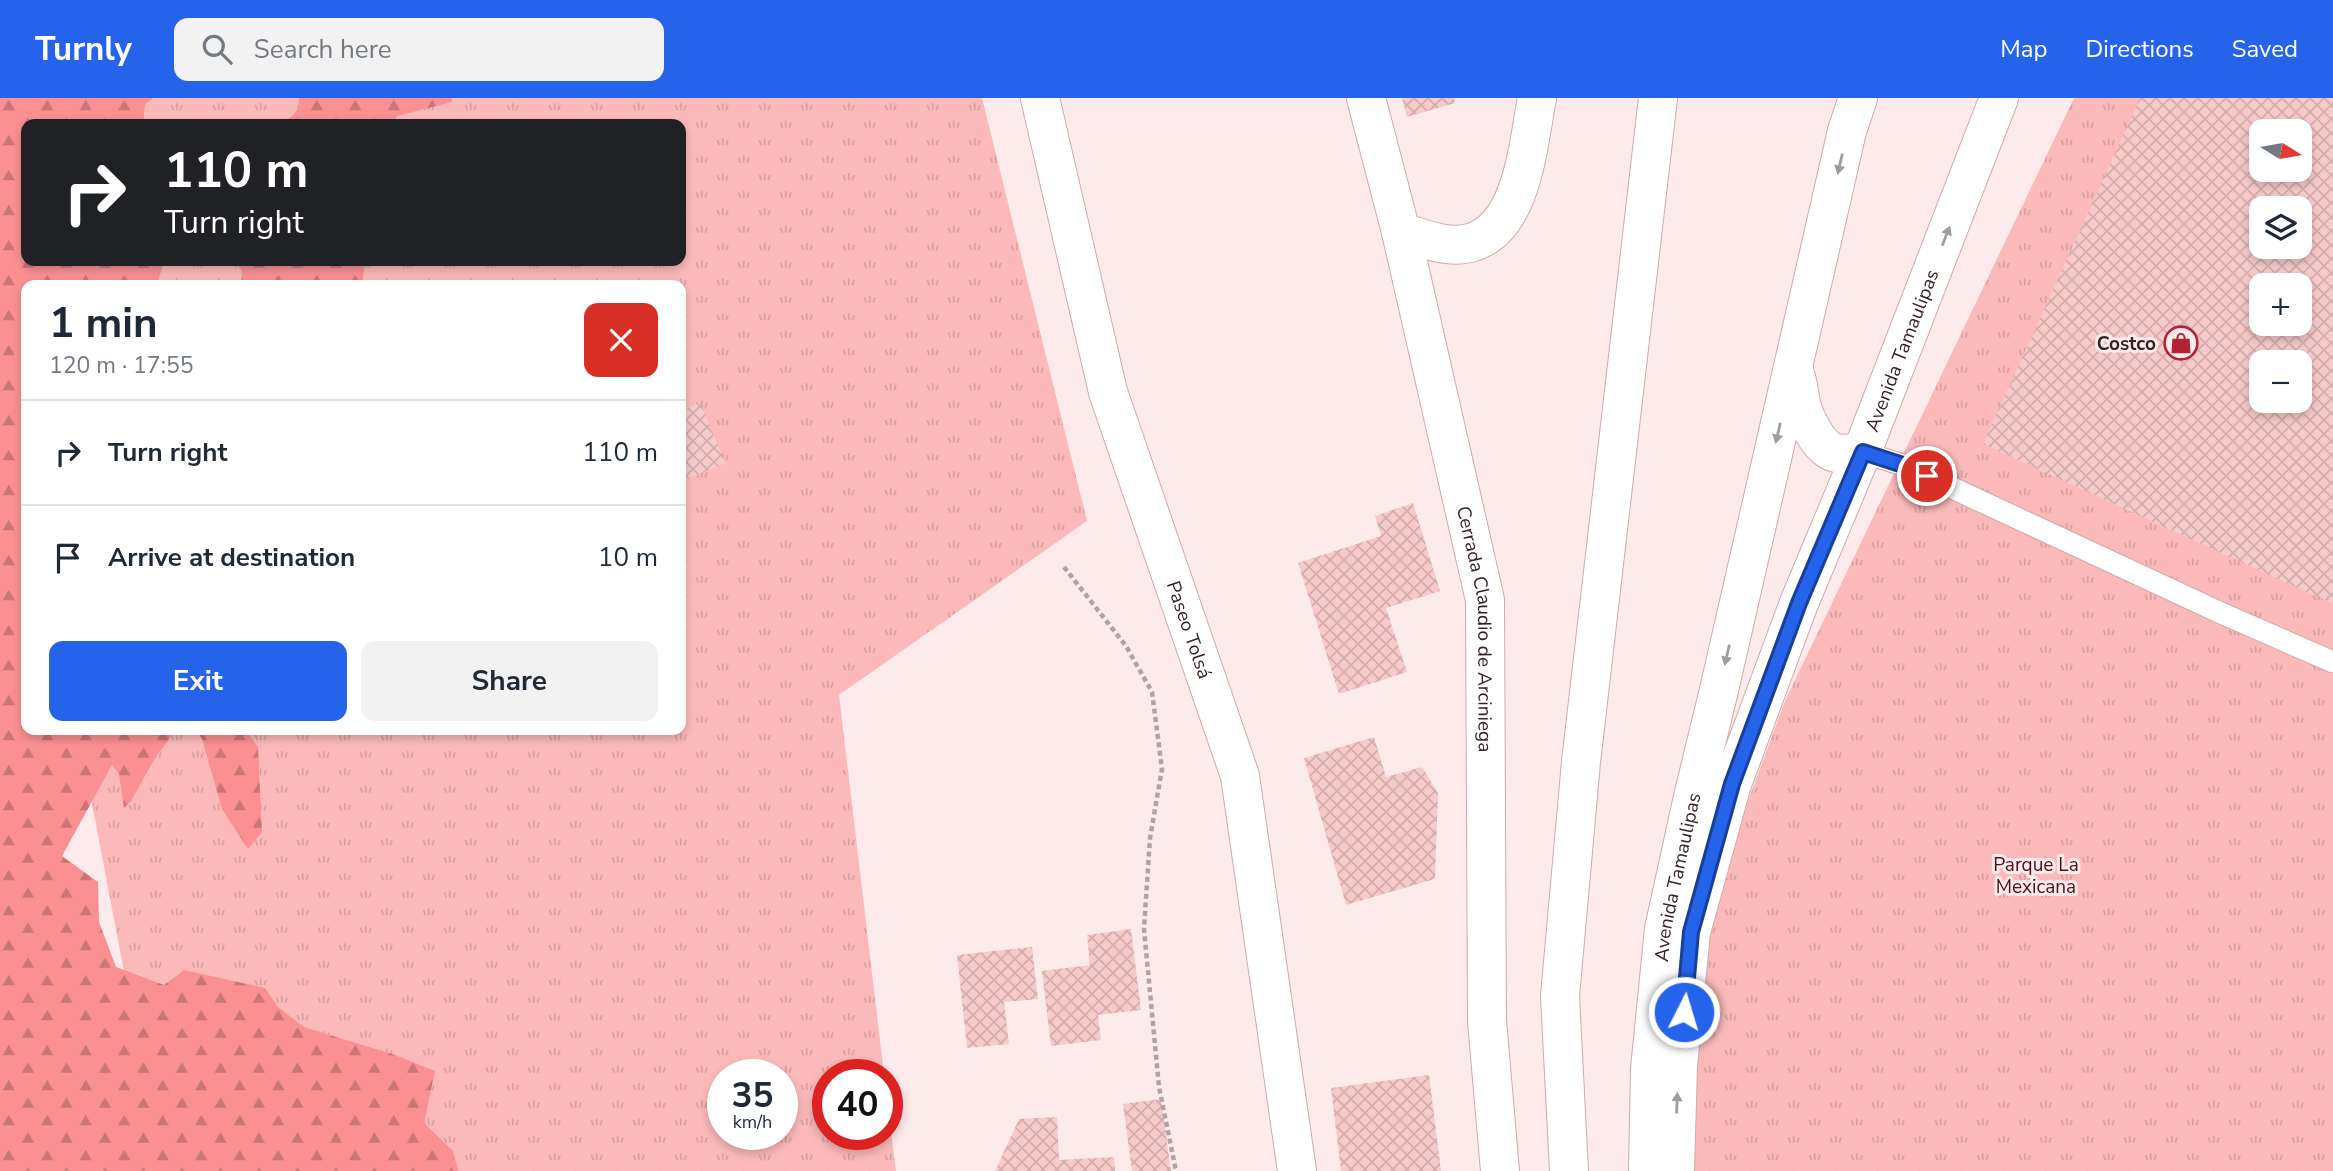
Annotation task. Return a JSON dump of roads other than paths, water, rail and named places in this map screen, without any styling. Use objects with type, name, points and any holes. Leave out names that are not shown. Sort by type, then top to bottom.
[{"type":"street","name":"Paseo Tolsá","points":[[1040,98],[1108,392],[1240,776],[1297,1171]]},
{"type":"street","name":"Cerrada Claudio de Arciniega","points":[[1366,98],[1401,232],[1485,600],[1487,1021],[1500,1171]]},
{"type":"street","points":[[1401,232],[1437,243],[1457,244],[1468,244],[1492,234],[1514,201],[1536,98]]},
{"type":"street","points":[[1569,1171],[1560,996],[1581,762],[1658,98]]},
{"type":"street","name":"Avenida Tamaulipas","points":[[1648,1171],[1650,1069],[1664,929],[1692,797],[1723,677],[1847,131],[1858,98]]},
{"type":"street","name":"Avenida Tamaulipas","points":[[1675,1171],[1678,1066],[1691,932],[1732,784],[1799,603],[1863,452],[1999,98]]},
{"type":"street","points":[[1793,369],[1800,388],[1802,408],[1821,441],[1830,451],[1843,454],[1863,452]]},
{"type":"lane","points":[[1863,452],[1903,465],[2333,662]]},
{"type":"place","name":"Costco","points":[[2181,343]]},
{"type":"park label","name":"Parque La Mexicana","points":[[2036,875]]}]
